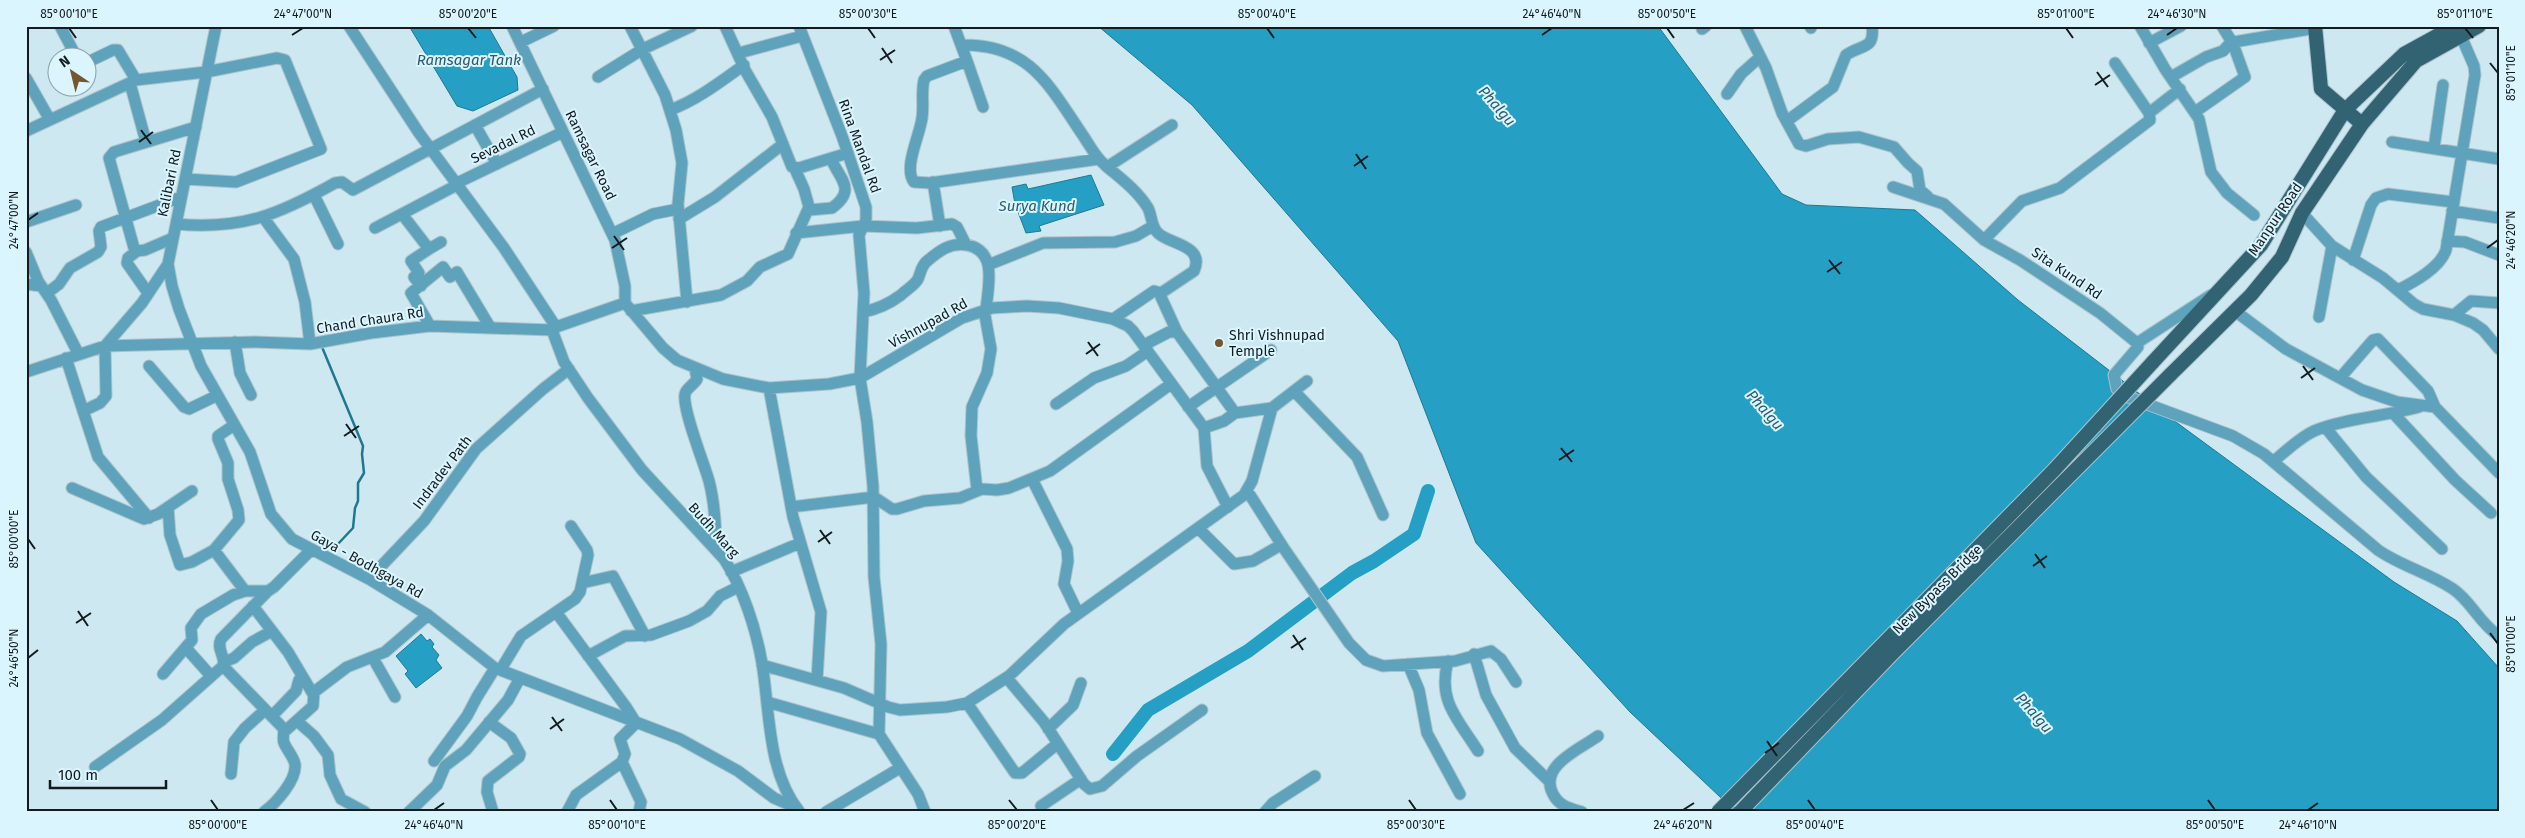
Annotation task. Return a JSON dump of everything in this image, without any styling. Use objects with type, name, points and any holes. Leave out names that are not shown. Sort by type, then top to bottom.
[{"type":"main road","points":[[2458,31],[2479,26]]},
{"type":"main road","points":[[2315,27],[2321,89],[2362,124]]},
{"type":"main road","name":"Manpur Road","points":[[2152,363],[2261,245],[2345,110],[2404,54],[2458,31]]},
{"type":"main road","name":"Manpur Road","points":[[2170,375],[2235,311],[2282,257],[2302,212],[2362,124],[2416,61],[2458,31]]},
{"type":"main road","name":"New Bypass Bridge","points":[[1718,812],[2055,469],[2152,363]]},
{"type":"main road","name":"New Bypass Bridge","points":[[1740,812],[1892,654],[2170,375]]},
{"type":"street","points":[[60,26],[72,48]]},
{"type":"street","name":"Kalibari Rd","points":[[192,343],[172,286],[168,264],[216,26]]},
{"type":"street","name":"Budh Marg","points":[[349,26],[431,149],[504,248],[554,328],[558,348],[568,369],[642,470],[716,550],[731,572],[755,634],[762,665],[772,745],[784,782],[798,810]]},
{"type":"street","name":"Ramsagar Road","points":[[512,26],[612,234],[619,253],[628,307]]},
{"type":"street","points":[[521,42],[554,26]]},
{"type":"street","points":[[630,26],[643,49],[670,110],[682,163],[678,214],[687,302]]},
{"type":"street","points":[[598,77],[643,49],[692,26]]},
{"type":"street","points":[[554,328],[628,307],[687,302],[721,295],[747,281],[760,267],[788,254],[809,210],[804,189],[795,169],[790,165],[772,117],[725,26]]},
{"type":"street","points":[[954,26],[983,107]]},
{"type":"street","points":[[1745,26],[1760,57],[1786,122],[1796,140],[1802,146],[1828,139],[1851,137],[1894,147],[1908,164],[1917,170],[1920,190],[1928,197]]},
{"type":"street","points":[[1786,122],[1833,87],[1846,55],[1870,44],[1872,40],[1872,26]]},
{"type":"street","points":[[2140,26],[2149,43],[2195,112],[2211,172],[2227,193],[2254,215]]},
{"type":"street","points":[[2149,43],[2182,26]]},
{"type":"street","points":[[2195,112],[2245,77],[2232,41],[2222,26]]},
{"type":"street","points":[[2171,77],[2206,57],[2223,51],[2232,41],[2315,27]]},
{"type":"street","points":[[739,53],[800,31]]},
{"type":"street","name":"Rina Mandal Rd","points":[[800,31],[848,153],[866,207],[863,226],[859,235],[864,279],[860,378],[867,422],[874,497],[874,577],[880,644],[879,734]]},
{"type":"street","points":[[2398,290],[2411,284],[2441,261],[2447,241],[2475,69],[2458,31]]},
{"type":"street","points":[[962,45],[998,48],[1031,68],[1047,83],[1103,163],[1141,198],[1148,209],[1153,226],[1161,237],[1180,243],[1188,249],[1196,260],[1196,266],[1189,275],[1161,293],[1154,291],[1113,319]]},
{"type":"street","points":[[98,57],[113,50],[118,50],[133,81],[146,142]]},
{"type":"street","points":[[1727,94],[1741,74],[1760,57]]},
{"type":"street","points":[[26,132],[133,81],[206,72],[277,58],[285,60],[321,149],[236,182],[186,179]]},
{"type":"street","points":[[966,61],[927,76],[923,83],[922,117],[916,135],[910,173],[914,182],[933,182],[1103,163],[1172,125]]},
{"type":"street","points":[[1984,240],[2022,201],[2060,188],[2148,122],[2151,117],[2149,113],[2116,63]]},
{"type":"street","points":[[670,110],[691,101],[744,65]]},
{"type":"street","points":[[26,78],[50,120]]},
{"type":"street","points":[[2434,148],[2443,85]]},
{"type":"street","points":[[176,224],[217,226],[263,217],[338,183],[342,182],[350,189],[357,189],[543,89]]},
{"type":"street","points":[[2149,113],[2180,89]]},
{"type":"street","points":[[476,125],[497,164]]},
{"type":"street","points":[[137,251],[132,244],[110,154],[196,127]]},
{"type":"street","name":"Sevadal Rd","points":[[375,228],[457,184],[562,132]]},
{"type":"street","points":[[2392,142],[2499,159]]},
{"type":"street","points":[[612,234],[653,214],[678,214],[715,197],[783,144]]},
{"type":"street","points":[[795,169],[848,153]]},
{"type":"street","points":[[809,210],[832,208],[843,197],[845,184],[831,159]]},
{"type":"street","points":[[933,182],[940,226]]},
{"type":"street","name":"Sita Kund Rd","points":[[1893,187],[1928,197],[1944,204],[1984,240],[2020,260],[2100,313],[2137,343]]},
{"type":"street","points":[[2353,260],[2371,204],[2376,198],[2388,194],[2453,206],[2499,218]]},
{"type":"street","points":[[314,195],[338,244]]},
{"type":"street","points":[[26,284],[44,289],[59,284],[70,268],[98,252],[101,247],[99,231],[101,227],[181,197]]},
{"type":"street","points":[[26,222],[76,205]]},
{"type":"street","points":[[2302,212],[2332,246],[2423,309],[2454,315],[2483,330],[2499,349]]},
{"type":"street","points":[[402,214],[429,250]]},
{"type":"street","points":[[263,217],[294,259],[305,302],[310,344]]},
{"type":"street","points":[[796,234],[863,226],[917,228],[955,225],[966,245]]},
{"type":"street","points":[[988,265],[1043,243],[1115,242],[1136,236],[1153,226]]},
{"type":"street","points":[[148,293],[127,263],[128,258],[137,251],[145,250],[173,238]]},
{"type":"street","points":[[2447,241],[2465,242],[2499,255]]},
{"type":"street","points":[[421,286],[414,277],[419,273],[408,264],[440,242]]},
{"type":"street","points":[[863,312],[886,305],[901,295],[917,281],[925,264],[947,246],[954,244],[966,245],[982,250],[988,265],[985,310],[991,350],[987,373],[972,407],[971,436],[977,490]]},
{"type":"street","points":[[2319,317],[2332,246]]},
{"type":"street","points":[[26,252],[78,353]]},
{"type":"street","points":[[83,411],[100,404],[106,396],[105,346],[148,293],[168,264]]},
{"type":"street","points":[[430,326],[411,293],[421,286],[421,282],[443,267],[450,277],[457,272],[490,327]]},
{"type":"street","points":[[2219,290],[2137,343],[2138,347],[2114,376],[2114,385],[2121,393],[2174,416],[2234,436],[2274,461],[2393,561],[2411,566],[2454,590],[2491,631],[2499,636]]},
{"type":"street","points":[[1161,293],[1161,297],[1177,332],[1214,388],[1235,414]]},
{"type":"street","points":[[2454,315],[2472,301],[2499,303]]},
{"type":"street","name":"Vishnupad Rd","points":[[628,307],[670,355],[695,370],[734,382],[770,388],[828,384],[860,378],[939,331],[985,310],[1038,307],[1058,308],[1113,319],[1128,326],[1204,428]]},
{"type":"street","points":[[2235,311],[2286,349],[2362,390],[2390,400],[2431,406]]},
{"type":"street","name":"Chand Chaura Rd","points":[[192,343],[310,344],[371,333],[430,326],[554,328]]},
{"type":"street","points":[[1056,404],[1094,378],[1126,366],[1146,348],[1169,332],[1177,332]]},
{"type":"street","points":[[2340,378],[2373,340],[2378,339],[2428,391],[2431,406],[2499,473]]},
{"type":"street","points":[[235,342],[240,373],[250,395]]},
{"type":"street","points":[[26,372],[78,353],[105,346],[192,343]]},
{"type":"street","name":"Gaya - Bodhgaya Rd","points":[[192,343],[216,396],[250,452],[263,495],[275,520],[292,539],[369,579],[428,615],[498,668],[680,739],[738,771],[774,798],[798,810]]},
{"type":"street","points":[[1188,407],[1270,350]]},
{"type":"street","points":[[66,358],[98,457],[149,518]]},
{"type":"street","points":[[150,366],[184,407],[189,409],[216,396]]},
{"type":"street","name":"Indradev Path","points":[[369,579],[424,521],[476,449],[543,388],[568,369]]},
{"type":"street","points":[[695,370],[697,379],[687,390],[685,399],[694,440],[702,458],[712,494],[716,518],[716,550]]},
{"type":"street","points":[[1228,507],[1207,466],[1204,428],[1224,421],[1235,414],[1272,408],[1307,381]]},
{"type":"street","points":[[791,507],[874,497],[888,507],[897,509],[924,501],[960,498],[977,490],[1003,490],[1032,479],[1063,462],[1119,419],[1171,384]]},
{"type":"street","points":[[770,388],[791,507],[821,612],[817,680]]},
{"type":"street","points":[[1294,391],[1357,456],[1383,515]]},
{"type":"street","points":[[2274,461],[2300,440],[2325,427],[2431,406]]},
{"type":"street","points":[[762,665],[850,690],[878,703],[900,710],[947,707],[967,703],[1007,678],[1056,630],[1078,613],[1244,495],[1252,481],[1272,408]]},
{"type":"street","points":[[2394,414],[2455,480],[2491,513]]},
{"type":"street","points":[[168,507],[170,535],[180,565],[192,562],[214,550],[239,520],[238,510],[228,479],[228,463],[218,439],[218,436],[234,425]]},
{"type":"street","points":[[2325,427],[2366,477],[2442,549]]},
{"type":"street","points":[[1032,479],[1067,549],[1068,561],[1064,584],[1078,613]]},
{"type":"street","points":[[72,488],[139,518],[149,518],[192,491]]},
{"type":"street","points":[[1250,496],[1356,652],[1366,660],[1383,666],[1448,661],[1491,651],[1496,654],[1516,682]]},
{"type":"street","points":[[434,761],[518,640],[579,595],[588,562],[587,550],[571,526]]},
{"type":"street","points":[[1198,528],[1234,564],[1253,561],[1279,546],[1283,547]]},
{"type":"street","points":[[731,572],[800,543]]},
{"type":"street","points":[[214,550],[245,591]]},
{"type":"street","points":[[264,812],[274,803],[294,773],[294,762],[284,742],[284,732],[269,713],[241,688],[223,664],[218,647],[221,639],[311,550]]},
{"type":"street","points":[[582,583],[613,576],[645,636]]},
{"type":"street","points":[[588,656],[625,636],[645,636],[660,633],[700,616],[720,596],[738,587]]},
{"type":"street","points":[[163,674],[193,637],[191,628],[199,617],[227,598],[245,591],[268,591]]},
{"type":"street","points":[[253,606],[288,652],[313,694],[313,706],[284,732]]},
{"type":"street","points":[[556,612],[636,723],[620,739],[624,754],[622,762],[641,802],[640,812]]},
{"type":"street","points":[[313,694],[348,668],[385,652],[428,615]]},
{"type":"street","points":[[95,768],[162,720],[223,664],[238,655],[252,642],[272,631]]},
{"type":"street","points":[[186,648],[212,676]]},
{"type":"street","points":[[1474,654],[1486,695],[1515,748],[1549,781]]},
{"type":"street","points":[[374,658],[395,698]]},
{"type":"street","points":[[1448,661],[1444,679],[1444,695],[1478,751]]},
{"type":"street","points":[[1408,664],[1419,690],[1429,738],[1460,794]]},
{"type":"street","points":[[231,774],[234,742],[245,728],[269,713],[296,691],[299,680],[302,677]]},
{"type":"street","points":[[409,812],[437,785],[445,766],[466,750],[508,700],[520,678]]},
{"type":"street","points":[[1007,678],[1048,729],[1081,779],[1090,789],[1097,788],[1137,756],[1202,710]]},
{"type":"street","points":[[1048,729],[1073,705],[1081,684]]},
{"type":"street","points":[[766,702],[879,734],[918,794],[925,812]]},
{"type":"street","points":[[967,703],[1015,773],[1019,774],[1026,770],[1057,744]]},
{"type":"street","points":[[297,721],[314,736],[328,755],[330,775],[340,799],[365,812]]},
{"type":"street","points":[[488,722],[511,738],[520,754],[519,757],[488,781],[487,792],[493,812]]},
{"type":"street","points":[[1582,812],[1560,803],[1550,787],[1549,781],[1557,765],[1598,736]]},
{"type":"street","points":[[567,812],[576,795],[622,762]]},
{"type":"street","points":[[826,812],[900,768]]},
{"type":"street","points":[[1265,812],[1273,803],[1315,776]]},
{"type":"street","points":[[1041,806],[1081,779]]},
{"type":"water","name":"Ramsagar Tank","points":[[409,26],[488,26],[517,77],[518,90],[473,111],[457,106]]},
{"type":"water","name":"Phalgu","points":[[1098,26],[1658,26],[1782,194],[1806,205],[1915,210],[2018,300],[2176,422],[2394,582],[2457,621],[2499,668],[2499,812],[1736,812],[1630,712],[1476,543],[1398,341],[1192,105]]},
{"type":"water","name":"Surya Kund","points":[[1091,175],[1104,205],[1039,226],[1041,231],[1026,233],[1015,204],[1012,187],[1026,184],[1028,189]]},
{"type":"water","points":[[421,634],[427,641],[430,639],[434,644],[432,647],[439,655],[436,660],[442,668],[416,688],[405,674],[408,671],[396,656]]},
{"type":"waterway","points":[[322,347],[363,446],[364,473],[358,483],[358,501],[355,508],[353,528],[337,545]]},
{"type":"waterway","points":[[1113,754],[1148,710],[1248,651],[1352,573],[1374,561],[1414,534],[1428,491]]},
{"type":"place","name":"Shri Vishnupad Temple","points":[[1219,343]]}]
